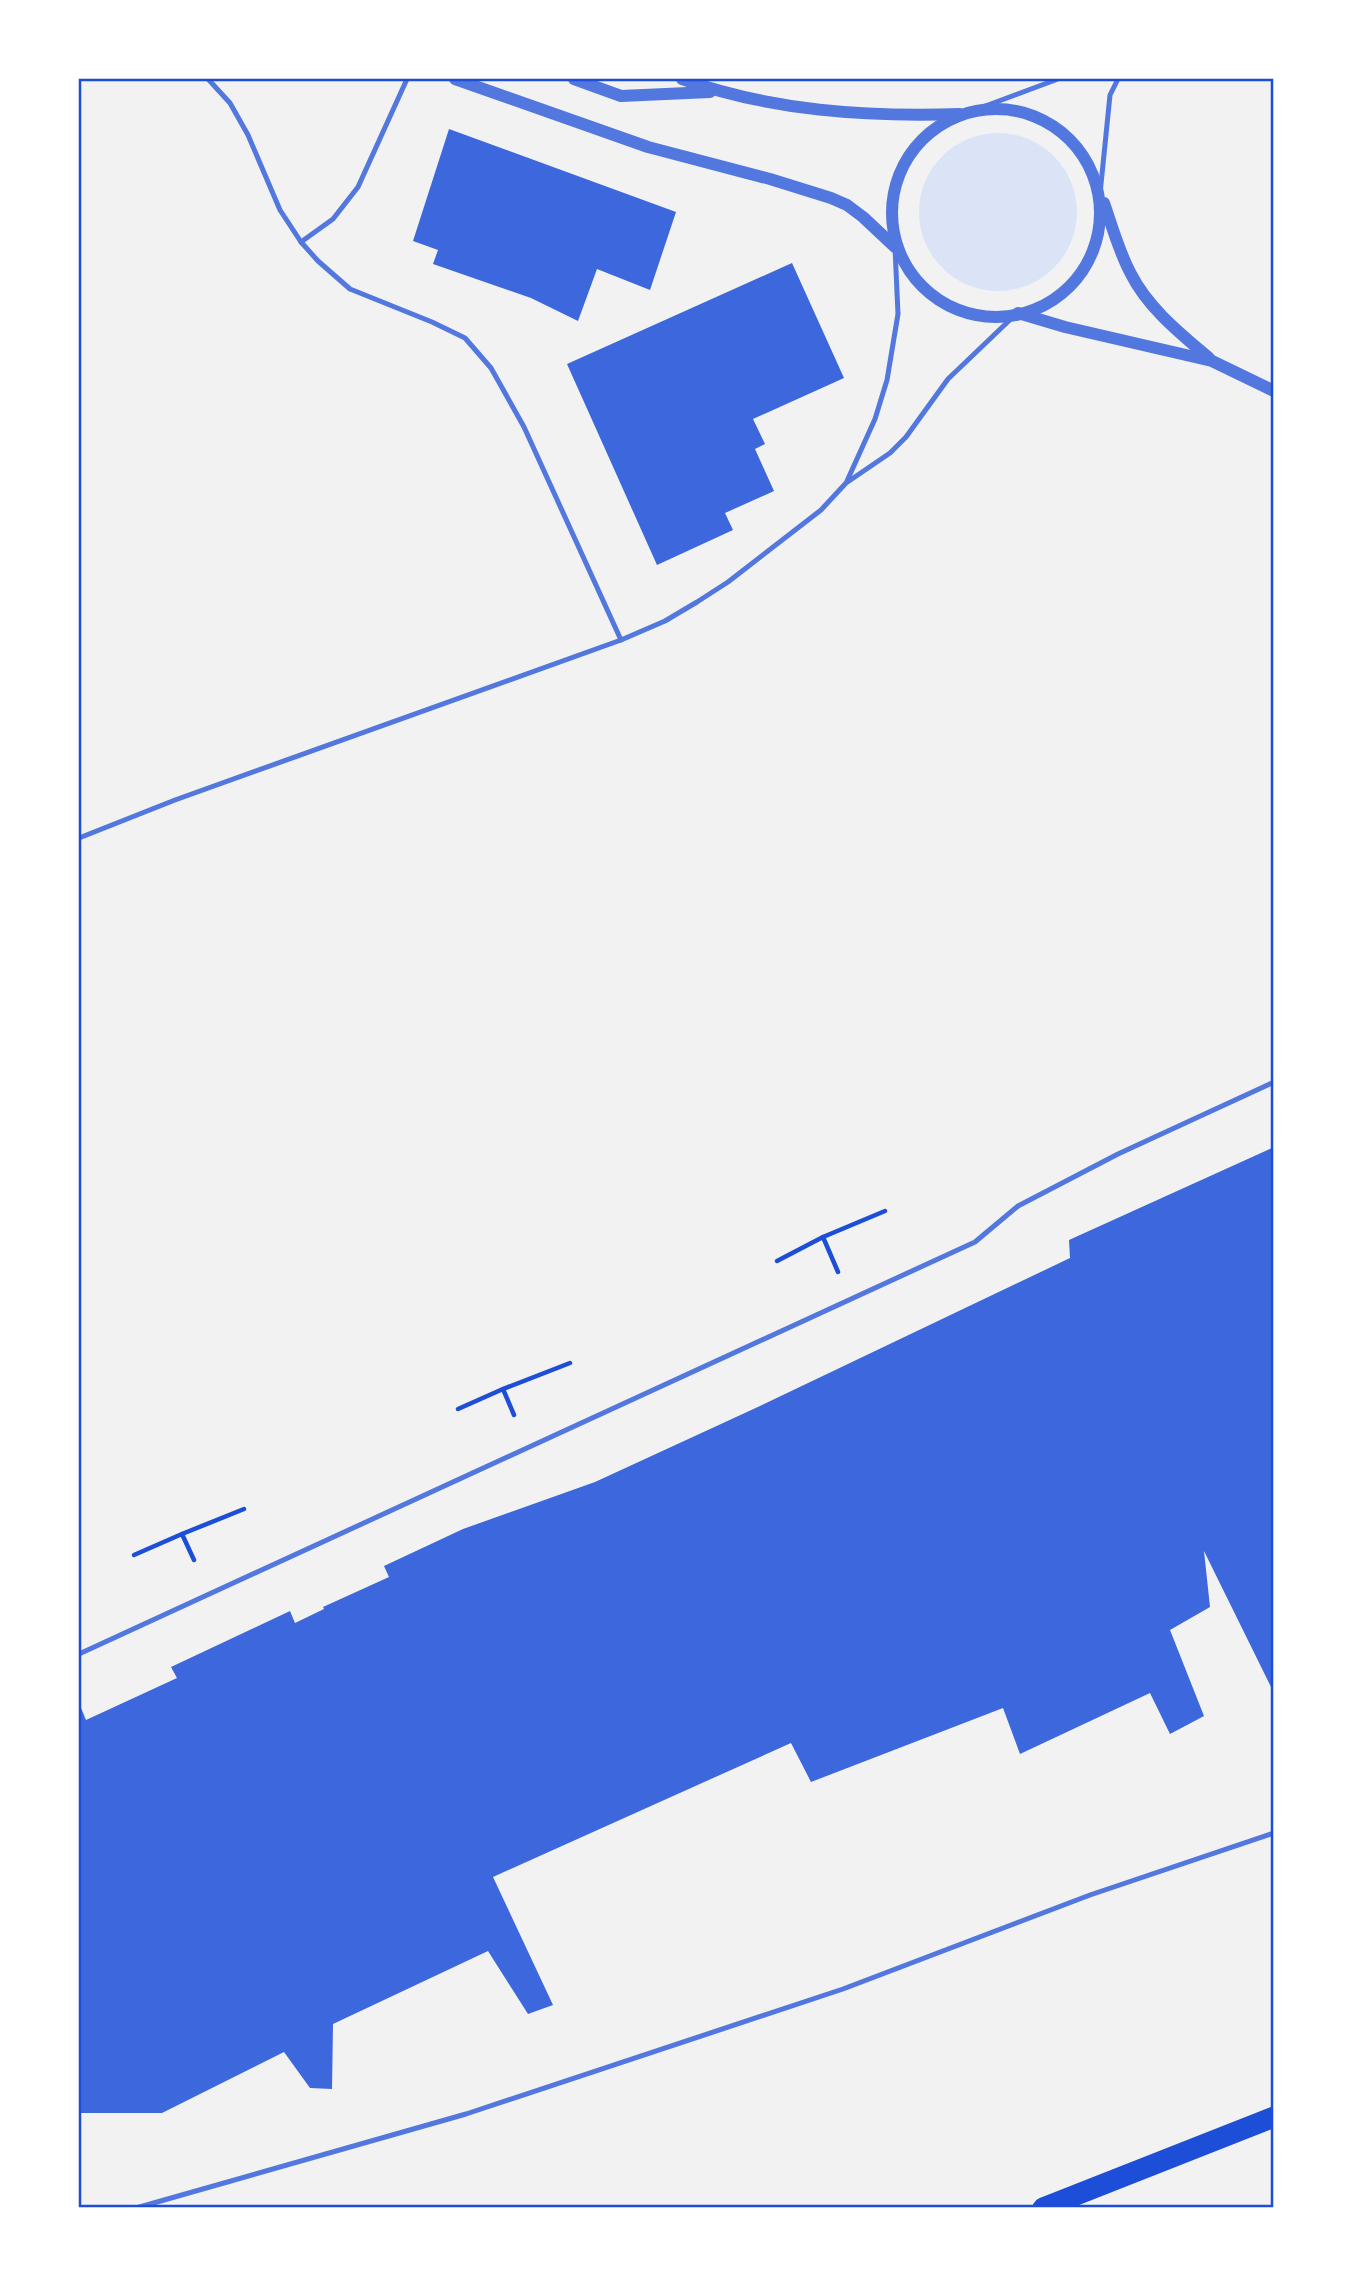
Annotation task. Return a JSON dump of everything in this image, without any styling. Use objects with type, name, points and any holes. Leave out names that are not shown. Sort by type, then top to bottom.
[{"type":"highway","points":[[1043,2208],[1274,2118]]},
{"type":"street","points":[[455,79],[648,147],[771,179],[847,205],[895,248],[920,287],[944,303],[970,314],[991,318],[1041,305],[1063,293],[1081,274],[1094,248],[1100,222],[1100,194]]},
{"type":"street","points":[[574,79],[621,96],[717,91]]},
{"type":"street","points":[[682,79],[717,91],[849,114],[904,116],[1003,111],[1023,113],[1049,124],[1070,137],[1084,154],[1094,173],[1130,273],[1139,288],[1178,331],[1212,361]]},
{"type":"street","points":[[895,248],[891,202],[898,171],[916,146],[932,131],[964,114]]},
{"type":"street","points":[[1017,313],[1065,327],[1212,361],[1274,391]]},
{"type":"lane","points":[[208,79],[230,103],[248,135],[280,210],[301,242],[318,261],[350,289],[452,331],[465,338],[483,357],[524,427],[621,639]]},
{"type":"lane","points":[[301,242],[333,219],[358,187],[407,79]]},
{"type":"lane","points":[[964,114],[1058,79]]},
{"type":"lane","points":[[1100,194],[1111,95],[1118,79]]},
{"type":"lane","points":[[846,483],[875,419],[887,380],[898,314],[895,248]]},
{"type":"lane","points":[[79,838],[175,800],[665,621],[728,582],[821,510],[846,483],[898,445],[919,421],[948,379],[1017,313]]},
{"type":"lane","points":[[79,1654],[975,1242],[1018,1206],[1118,1154],[1274,1082]]},
{"type":"lane","points":[[136,2208],[505,2101],[843,1989],[1090,1895],[1274,1833]]},
{"type":"path","points":[[777,1261],[823,1237],[885,1211]]},
{"type":"path","points":[[823,1237],[838,1272]]},
{"type":"path","points":[[458,1409],[570,1363]]},
{"type":"path","points":[[503,1389],[514,1415]]},
{"type":"path","points":[[134,1555],[244,1509]]},
{"type":"path","points":[[182,1534],[194,1560]]},
{"type":"shaded area","points":[[998,133],[1028,139],[1054,156],[1071,182],[1077,212],[1071,242],[1054,268],[1028,285],[998,291],[968,285],[942,268],[925,242],[919,212],[925,182],[942,156],[968,139]]},
{"type":"building","points":[[449,129],[676,212],[650,290],[597,269],[578,321],[531,298],[433,264],[438,250],[413,241]]},
{"type":"building","points":[[792,263],[844,378],[753,419],[765,444],[755,449],[774,491],[725,513],[733,530],[657,565],[567,364]]},
{"type":"building","points":[[1274,1147],[1274,1693],[1204,1551],[1210,1607],[1170,1630],[1204,1716],[1170,1734],[1150,1693],[1020,1754],[1003,1708],[811,1782],[791,1743],[493,1877],[553,2005],[528,2014],[488,1951],[333,2024],[332,2089],[310,2088],[284,2052],[162,2113],[79,2113],[79,1703],[86,1720],[177,1678],[171,1667],[290,1611],[295,1623],[389,1577],[384,1566],[463,1529],[595,1482],[760,1406],[1070,1258],[1069,1240]]}]
